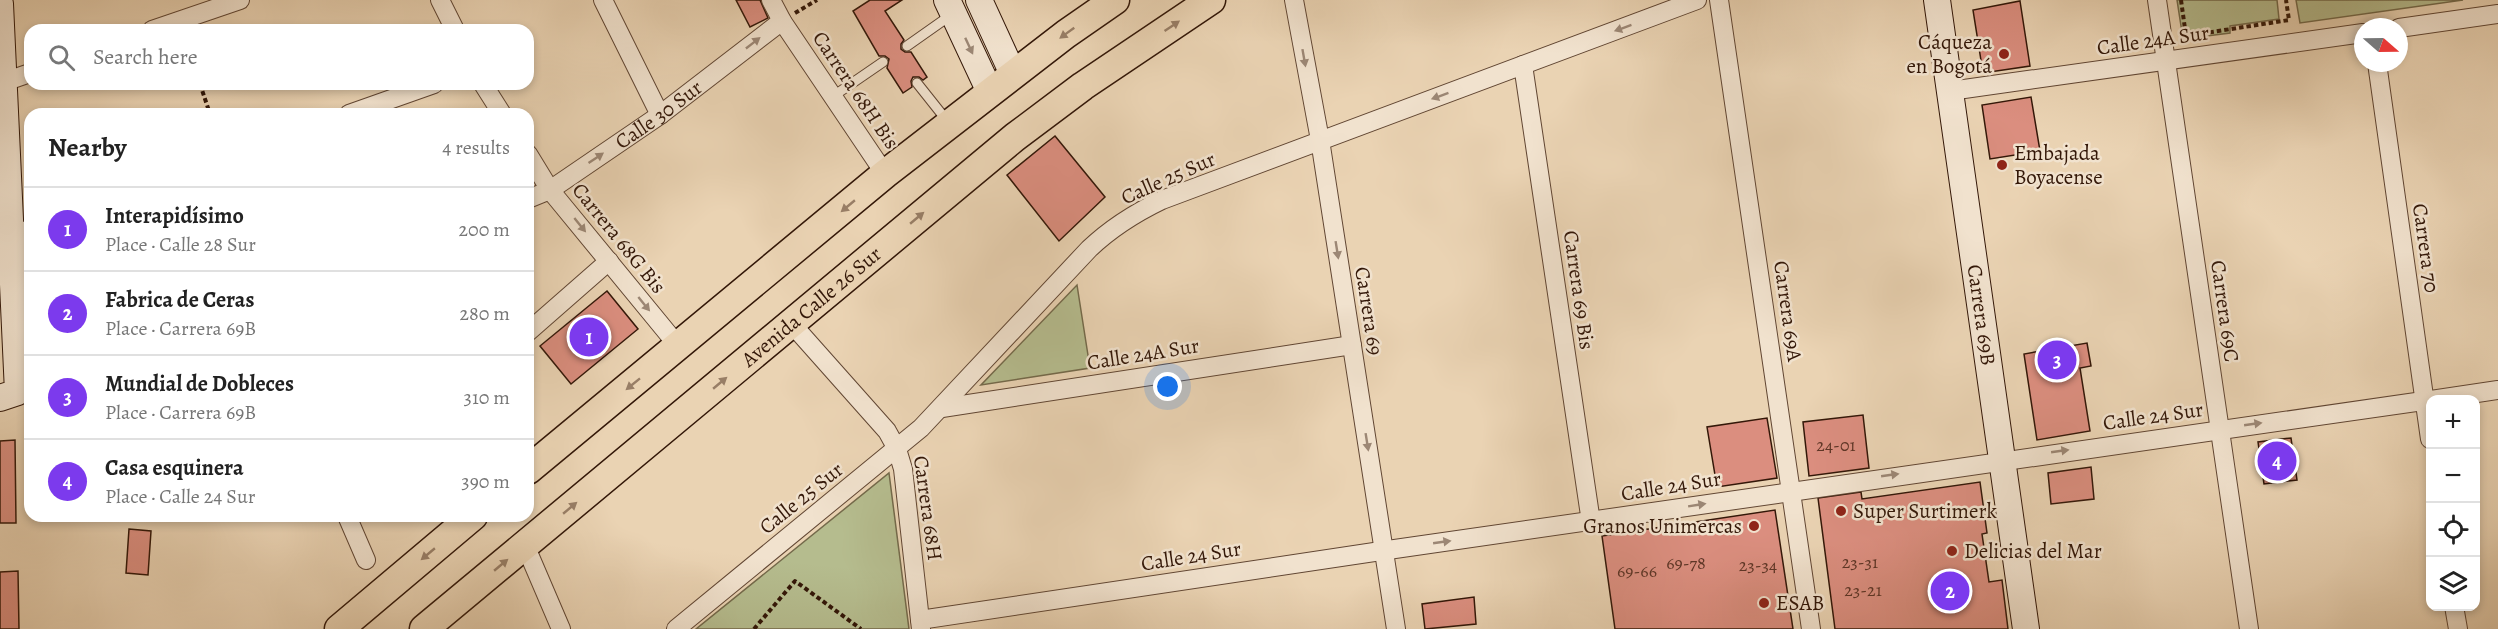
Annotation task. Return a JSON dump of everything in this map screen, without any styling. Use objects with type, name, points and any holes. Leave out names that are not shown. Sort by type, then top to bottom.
[{"type":"main road","points":[[534,465],[885,174],[1013,74],[1115,0]]},
{"type":"main road","name":"Avenida Calle 26 Sur","points":[[424,629],[1015,137],[1083,86],[1211,0]]},
{"type":"main road","points":[[339,629],[466,522]]},
{"type":"main road","points":[[331,629],[372,601]]},
{"type":"street","points":[[170,24],[240,0]]},
{"type":"street","points":[[440,0],[452,24]]},
{"type":"street","points":[[603,0],[660,115]]},
{"type":"street","name":"Carrera 68H Bis","points":[[771,0],[782,21],[885,174]]},
{"type":"street","points":[[979,0],[1013,74]]},
{"type":"street","name":"Carrera 69","points":[[1294,0],[1320,140],[1396,629]]},
{"type":"street","name":"Calle 25 Sur","points":[[676,629],[897,449],[942,408],[1089,249],[1135,213],[1162,200],[1320,140],[1697,0]]},
{"type":"street","name":"Carrera 69A","points":[[1719,0],[1810,629]]},
{"type":"street","name":"Carrera 69B","points":[[1937,0],[2026,629]]},
{"type":"street","name":"Carrera 69C","points":[[2157,0],[2249,629]]},
{"type":"street","points":[[0,4],[4,82],[20,232],[16,393]]},
{"type":"street","points":[[950,7],[990,92]]},
{"type":"street","points":[[2408,27],[2498,14]]},
{"type":"street","name":"Calle 30 Sur","points":[[534,197],[550,190],[660,115],[782,21]]},
{"type":"street","name":"Calle 24A Sur","points":[[1950,91],[2354,34]]},
{"type":"street","name":"Carrera 69 Bis","points":[[1523,65],[1591,522]]},
{"type":"street","name":"Carrera 70","points":[[2378,72],[2428,395]]},
{"type":"street","points":[[4,82],[24,75]]},
{"type":"street","points":[[366,108],[417,90]]},
{"type":"street","points":[[487,90],[498,108]]},
{"type":"street","name":"Carrera 68G Bis","points":[[534,164],[550,190],[679,347]]},
{"type":"street","points":[[534,327],[609,261]]},
{"type":"street","name":"Carrera 68H","points":[[791,323],[887,431],[897,449],[903,469],[921,624]]},
{"type":"street","name":"Calle 24A Sur","points":[[942,408],[1352,345]]},
{"type":"street","name":"Calle 24 Sur","points":[[2464,395],[2498,390]]},
{"type":"street","name":"Calle 24 Sur","points":[[921,624],[1384,550],[1591,522],[2002,459],[2426,400]]},
{"type":"street","points":[[350,522],[366,560]]},
{"type":"street","points":[[525,545],[561,629]]},
{"type":"street","points":[[2455,611],[2458,629]]},
{"type":"lane","points":[[907,46],[950,7]]},
{"type":"lane","points":[[832,97],[883,62]]},
{"type":"lane","points":[[917,84],[950,124]]},
{"type":"path","points":[[2181,0],[2186,36],[2289,20],[2286,0]]},
{"type":"path","points":[[202,90],[208,108]]},
{"type":"path","points":[[754,629],[795,581],[861,629]]},
{"type":"green space","points":[[2177,0],[2277,0],[2279,19],[2230,26],[2230,33],[2183,39]]},
{"type":"green space","points":[[2296,0],[2463,0],[2300,23]]},
{"type":"green space","points":[[1077,285],[1090,368],[981,385]]},
{"type":"green space","points":[[889,473],[909,629],[696,629]]},
{"type":"building","points":[[736,0],[760,0],[768,18],[750,27]]},
{"type":"building","points":[[870,0],[902,0],[885,11],[904,40],[901,49],[911,52],[927,77],[923,80],[913,77],[912,87],[903,93],[887,68],[889,59],[879,56],[853,11]]},
{"type":"building","points":[[2020,1],[2030,66],[1983,73],[1973,10]]},
{"type":"building","points":[[2031,97],[2040,151],[1990,159],[1982,105]]},
{"type":"building","points":[[1055,136],[1105,197],[1059,241],[1007,175]]},
{"type":"building","points":[[607,291],[638,329],[571,384],[540,346]]},
{"type":"building","points":[[2087,343],[2091,366],[2080,368],[2090,431],[2037,440],[2024,354]]},
{"type":"building","points":[[1863,415],[1869,468],[1809,476],[1803,422]]},
{"type":"building","points":[[1767,418],[1777,478],[1717,487],[1707,427]]},
{"type":"building","points":[[2291,438],[2297,480],[2264,484],[2258,442]]},
{"type":"building","points":[[15,440],[16,523],[0,523],[0,441]]},
{"type":"building","points":[[2091,467],[2094,499],[2051,504],[2048,473]]},
{"type":"building","points":[[1980,482],[1987,533],[1982,534],[1989,582],[2002,580],[2008,629],[1835,629],[1818,498],[1861,492],[1862,499]]},
{"type":"building","points":[[1775,510],[1793,629],[1615,629],[1602,536]]},
{"type":"building","points":[[129,529],[151,531],[148,575],[126,573]]},
{"type":"building","points":[[18,571],[19,629],[0,629],[0,572]]},
{"type":"building","points":[[1474,597],[1476,624],[1425,629],[1422,604]]},
{"type":"place","name":"Cáqueza en Bogotá","points":[[2004,54]]},
{"type":"place","name":"Embajada Boyacense","points":[[2002,165]]},
{"type":"place","name":"Interapidísimo","points":[[589,337]]},
{"type":"place","name":"Mundial de Dobleces","points":[[2057,360]]},
{"type":"place","name":"Casa esquinera","points":[[2277,461]]},
{"type":"place","name":"Super Surtimerk","points":[[1841,511]]},
{"type":"place","name":"Granos Unimercas","points":[[1754,526]]},
{"type":"place","name":"Delicias del Mar","points":[[1952,551]]},
{"type":"place","name":"Fabrica de Ceras","points":[[1950,591]]},
{"type":"place","name":"ESAB","points":[[1764,603]]}]
